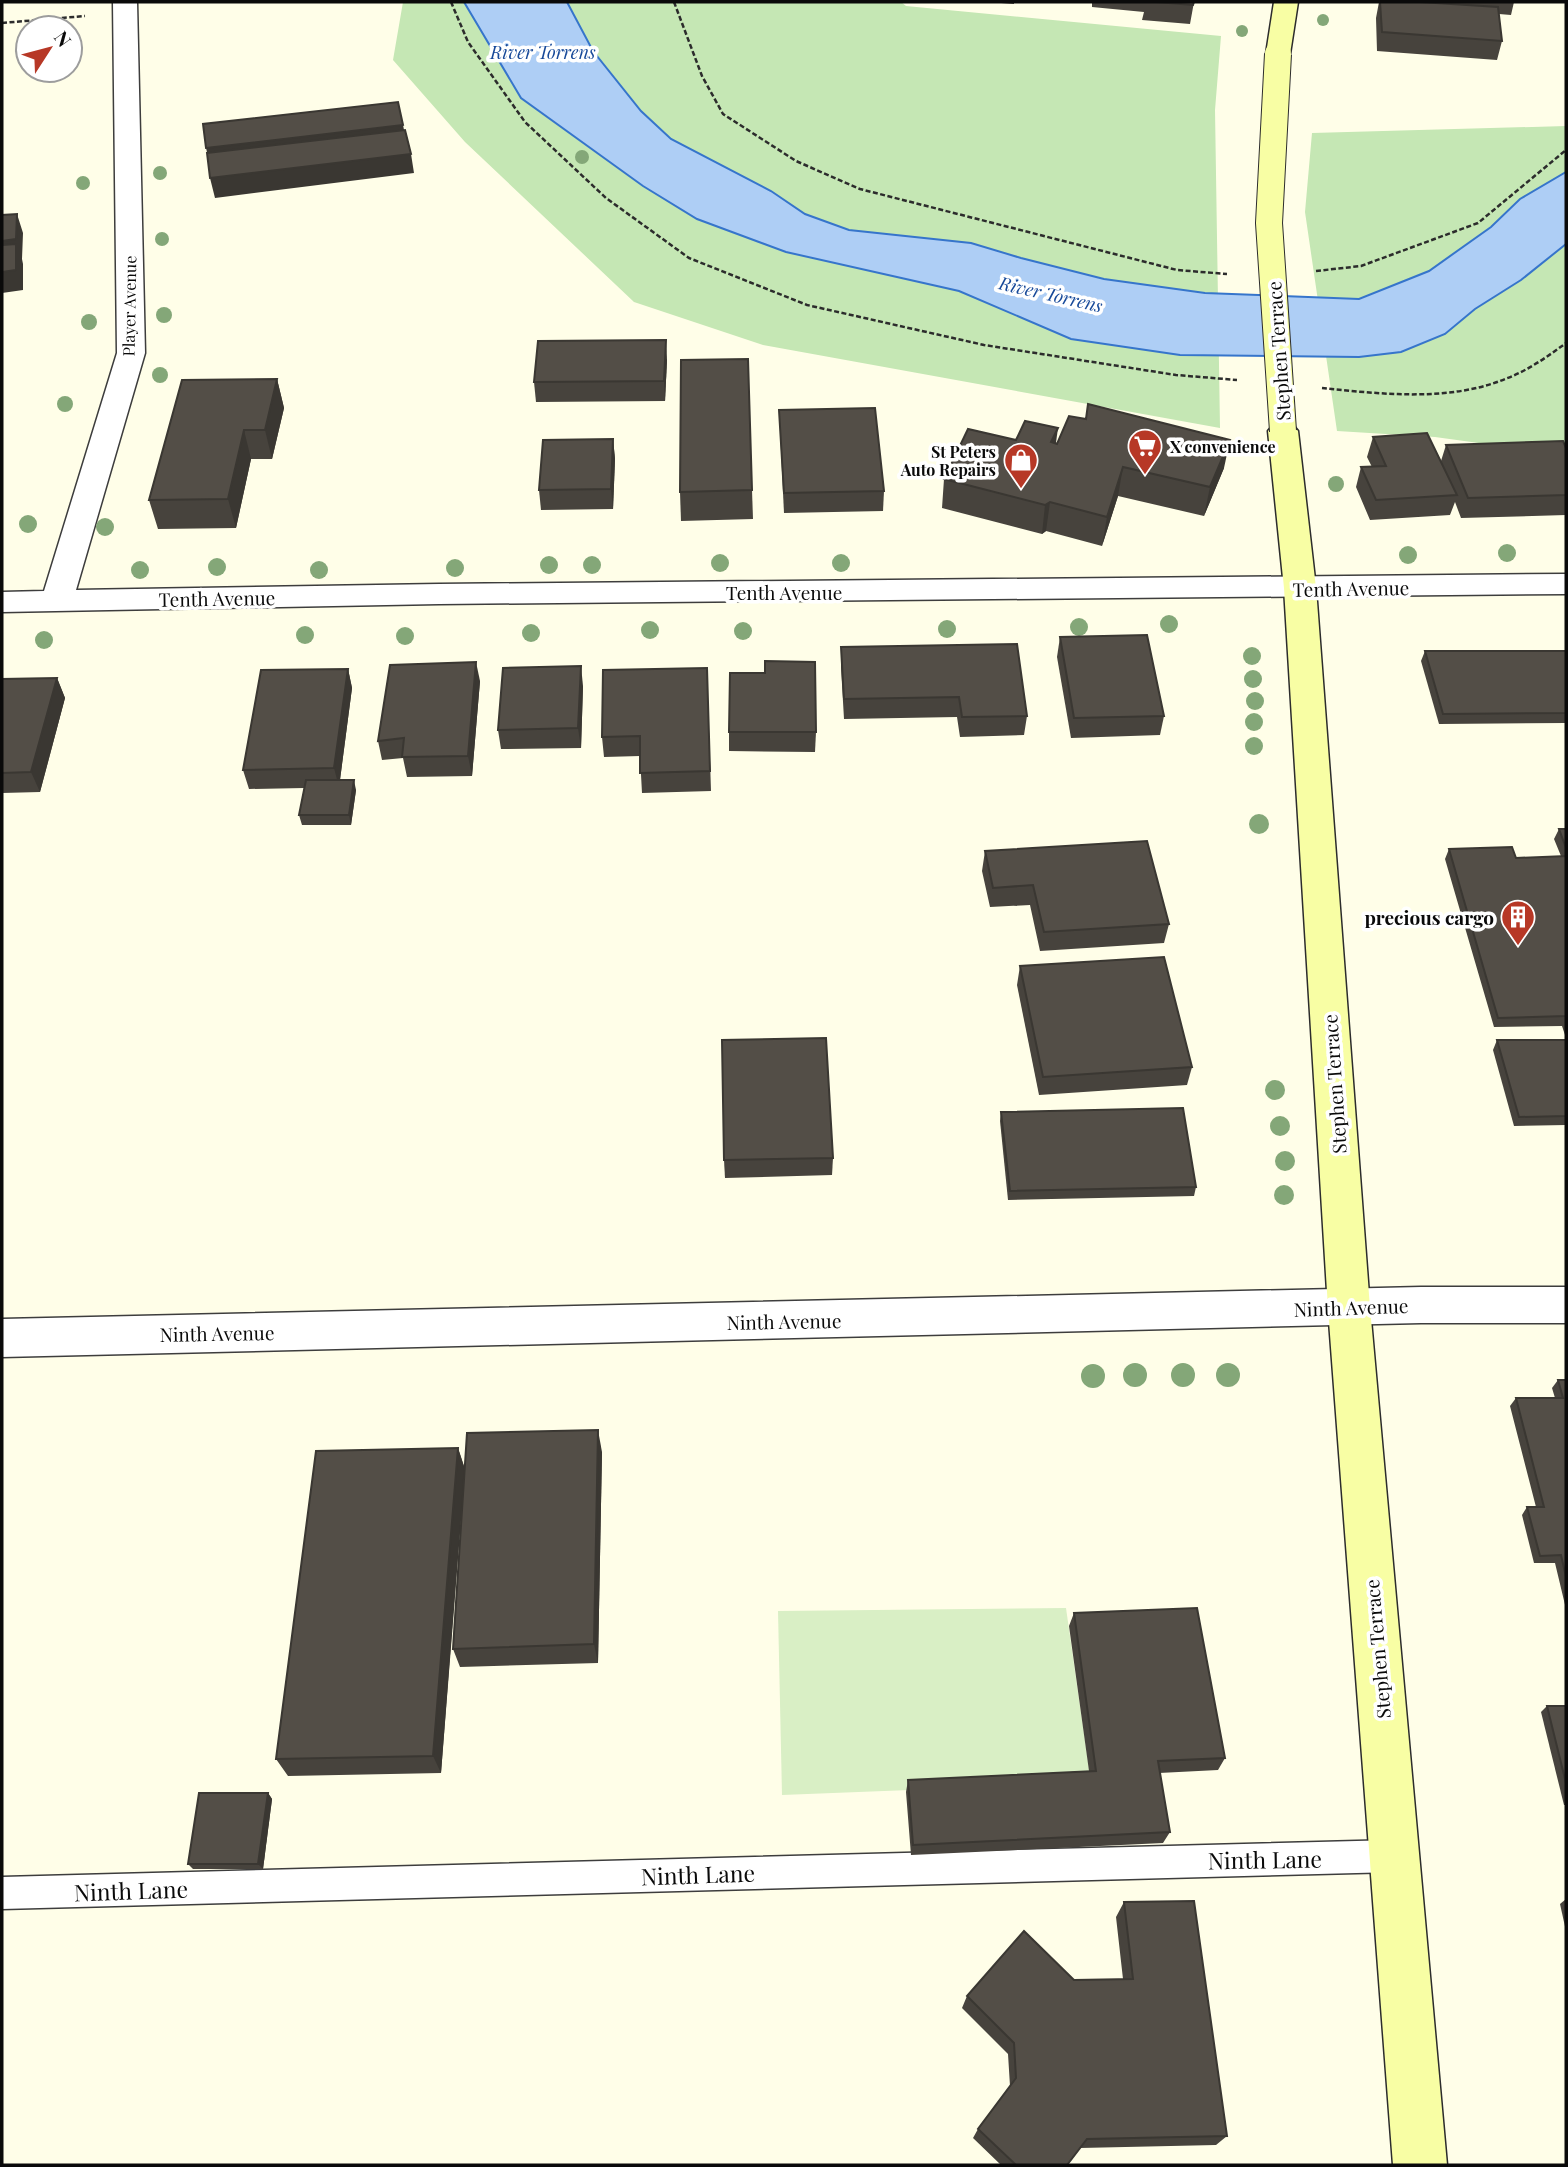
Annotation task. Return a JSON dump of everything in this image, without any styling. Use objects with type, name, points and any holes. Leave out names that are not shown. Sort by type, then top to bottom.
[{"type":"main road","name":"Stephen Terrace","points":[[1286,2],[1278,54],[1269,223],[1283,431],[1300,589],[1349,1308],[1420,2165]]},
{"type":"street","name":"Player Avenue","points":[[57,600],[131,354],[125,8]]},
{"type":"street","name":"Tenth Avenue","points":[[2,602],[439,594],[1300,589],[1566,584]]},
{"type":"street","name":"Ninth Avenue","points":[[2,1338],[1566,1305]]},
{"type":"lane","name":"Ninth Lane","points":[[2,1893],[1395,1856]]},
{"type":"path","points":[[451,2],[468,42],[525,122],[606,198],[688,258],[807,305],[984,345],[1176,375],[1245,381]]},
{"type":"path","points":[[674,2],[702,76],[723,114],[796,160],[860,189],[1177,270],[1230,274]]},
{"type":"path","points":[[2,23],[125,8]]},
{"type":"path","points":[[1309,272],[1361,266],[1478,223],[1566,150]]},
{"type":"path","points":[[1314,388],[1369,393],[1445,391],[1496,383],[1538,362],[1566,343]]},
{"type":"green space","points":[[403,2],[901,2],[906,6],[1221,36],[1215,110],[1220,428],[763,345],[634,302],[465,142],[393,60]]},
{"type":"green space","points":[[1566,126],[1566,455],[1435,437],[1337,431],[1305,212],[1312,133]]},
{"type":"green space","points":[[1066,1608],[1091,1783],[782,1795],[778,1611]]},
{"type":"water","name":"River Torrens","points":[[464,2],[567,2],[593,51],[641,111],[671,139],[771,191],[805,214],[849,230],[971,243],[1104,279],[1205,293],[1359,299],[1429,271],[1491,227],[1520,199],[1566,172],[1566,244],[1521,280],[1475,309],[1445,334],[1401,352],[1359,357],[1180,355],[1071,339],[959,291],[786,252],[697,219],[643,186],[521,98]]},
{"type":"building","points":[[1156,2],[1194,2],[1193,5]]},
{"type":"building","points":[[1380,2],[1498,7],[1502,41],[1382,32]]},
{"type":"building","points":[[398,102],[403,125],[206,148],[203,124]]},
{"type":"building","points":[[405,130],[411,154],[210,178],[207,153]]},
{"type":"building","points":[[17,214],[16,239],[2,241],[2,215]]},
{"type":"building","points":[[16,244],[16,270],[2,272],[2,245]]},
{"type":"building","points":[[666,340],[664,381],[534,382],[538,341]]},
{"type":"building","points":[[748,359],[752,490],[680,492],[681,360]]},
{"type":"building","points":[[277,379],[265,430],[244,430],[228,499],[149,500],[182,380]]},
{"type":"building","points":[[1088,404],[1230,440],[1210,487],[1123,467],[1107,517],[1050,502],[1045,505],[944,479],[968,429],[1016,440],[1025,421],[1058,428],[1051,442],[1057,444],[1069,416],[1086,419]]},
{"type":"building","points":[[875,408],[884,491],[784,493],[779,410]]},
{"type":"building","points":[[1427,433],[1457,495],[1376,500],[1361,467],[1386,466],[1373,437]]},
{"type":"building","points":[[613,439],[611,489],[539,490],[543,440]]},
{"type":"building","points":[[1563,441],[1566,448],[1566,495],[1468,498],[1446,445]]},
{"type":"building","points":[[1147,635],[1164,716],[1074,718],[1060,637]]},
{"type":"building","points":[[1017,644],[1027,716],[962,717],[959,697],[844,699],[841,647]]},
{"type":"building","points":[[1425,651],[1566,651],[1566,713],[1443,714]]},
{"type":"building","points":[[765,661],[815,662],[816,732],[729,732],[730,673],[765,673]]},
{"type":"building","points":[[476,662],[468,756],[402,757],[404,738],[378,741],[390,665]]},
{"type":"building","points":[[581,666],[578,728],[498,730],[503,668]]},
{"type":"building","points":[[707,668],[710,771],[640,773],[640,736],[602,737],[603,670]]},
{"type":"building","points":[[348,669],[334,768],[243,770],[261,670]]},
{"type":"building","points":[[57,678],[31,772],[2,773],[2,679]]},
{"type":"building","points":[[306,780],[354,780],[349,815],[299,815]]},
{"type":"building","points":[[1559,829],[1566,829],[1566,848]]},
{"type":"building","points":[[1147,841],[1169,924],[1044,932],[1033,885],[993,888],[985,851]]},
{"type":"building","name":"precious cargo","points":[[1512,847],[1516,858],[1566,856],[1566,1016],[1498,1018],[1449,849]]},
{"type":"building","points":[[1164,957],[1192,1067],[1043,1077],[1020,966]]},
{"type":"building","points":[[826,1038],[833,1158],[724,1160],[722,1040]]},
{"type":"building","points":[[1497,1040],[1566,1040],[1566,1116],[1519,1117]]},
{"type":"building","points":[[1183,1108],[1196,1187],[1010,1191],[1001,1112]]},
{"type":"building","points":[[1558,1380],[1566,1380],[1566,1577],[1561,1555],[1540,1556],[1527,1507],[1544,1507],[1516,1398],[1563,1398]]},
{"type":"building","points":[[598,1430],[594,1644],[453,1649],[467,1433]]},
{"type":"building","points":[[458,1448],[433,1756],[276,1759],[316,1451]]},
{"type":"building","points":[[1197,1608],[1225,1758],[1158,1761],[1170,1832],[913,1845],[908,1780],[1096,1771],[1074,1613]]},
{"type":"building","points":[[1547,1706],[1566,1706],[1566,1783]]},
{"type":"building","points":[[199,1793],[268,1793],[258,1864],[188,1864]]},
{"type":"building","points":[[1194,1901],[1227,2136],[1087,2139],[1067,2165],[1016,2165],[978,2129],[1016,2078],[1014,2043],[967,1996],[1024,1931],[1074,1980],[1133,1979],[1124,1902]]},
{"type":"place","name":"X convenience","points":[[1145,476]]},
{"type":"place","name":"St Peters Auto Repairs","points":[[1021,490]]},
{"type":"place","name":"precious cargo","points":[[1518,947]]}]
